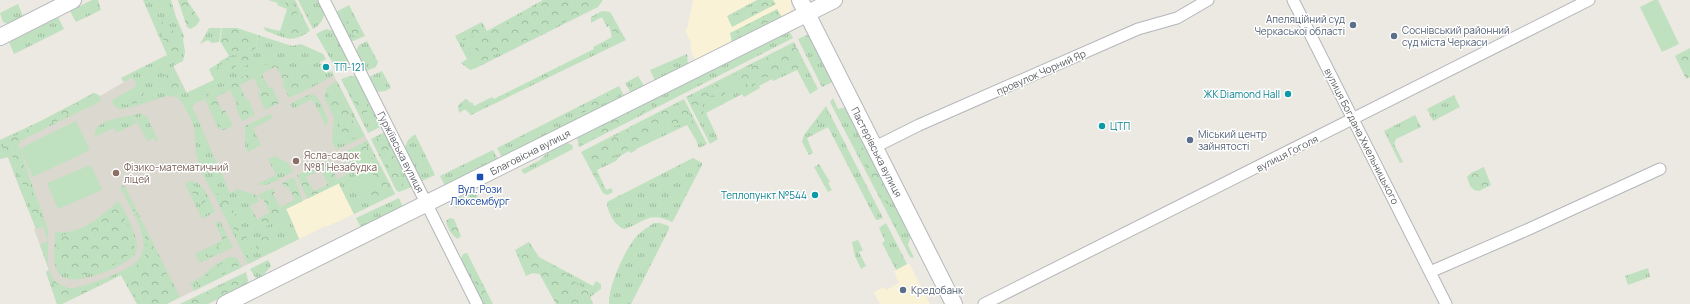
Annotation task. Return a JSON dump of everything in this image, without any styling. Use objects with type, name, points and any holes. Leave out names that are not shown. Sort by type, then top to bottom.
[{"type":"main road","points":[[0,37],[73,0]]},
{"type":"main road","name":"Благовісна вулиця","points":[[225,304],[427,203],[804,7],[834,0]]},
{"type":"main road","name":"Пастерівська вулиця","points":[[804,7],[954,304]]},
{"type":"street","name":"Гуржіївська вулиця","points":[[324,0],[477,304]]},
{"type":"street","name":"провулок Чорний Яр","points":[[874,147],[919,125],[1138,29],[1177,18],[1208,0]]},
{"type":"street","name":"вулиця Богдана Хмельницького","points":[[1293,0],[1446,304]]},
{"type":"street","name":"вулиця Гоголя","points":[[984,304],[1590,0]]},
{"type":"street","points":[[1430,272],[1529,229],[1660,169]]},
{"type":"shaded area","points":[[693,0],[791,0],[792,8],[789,14],[695,61],[690,48],[691,43],[685,30],[687,29]]},
{"type":"shaded area","name":"Фізико-математичний ліцей","points":[[274,52],[324,75],[332,72],[395,194],[354,214],[339,183],[312,196],[286,209],[299,239],[167,304],[137,304],[121,275],[62,304],[57,304],[46,272],[49,270],[34,229],[36,228],[8,157],[0,159],[0,140],[39,122],[94,93],[100,96],[124,82],[121,78],[168,55],[187,93]]},
{"type":"shaded area","points":[[339,183],[354,214],[299,239],[286,209]]},
{"type":"shaded area","name":"Кредобанк","points":[[909,263],[924,296],[926,295],[930,304],[880,304],[874,292],[884,287],[886,290],[899,283],[894,271]]},
{"type":"green space","points":[[92,0],[98,0],[101,10],[76,22],[70,11]]},
{"type":"green space","points":[[143,0],[171,0],[184,36],[183,40],[185,51],[183,61],[173,66],[186,93],[214,80],[209,69],[219,62],[229,56],[256,48],[258,35],[292,46],[301,44],[323,54],[326,59],[320,62],[326,73],[332,71],[334,75],[314,86],[304,67],[287,75],[278,59],[206,95],[223,130],[218,128],[205,99],[195,103],[192,106],[230,193],[237,189],[256,195],[259,201],[250,206],[257,219],[260,218],[264,227],[289,215],[299,239],[248,264],[202,173],[196,154],[194,128],[182,102],[177,97],[167,96],[132,107],[120,109],[114,106],[112,100],[137,86],[132,77],[124,82],[121,78],[167,55]]},
{"type":"green space","points":[[178,0],[187,0],[200,20],[196,26],[190,29],[187,27]]},
{"type":"green space","points":[[268,0],[295,0],[310,31],[293,39],[284,38],[266,31],[263,27],[280,31],[287,9],[277,5],[278,3]]},
{"type":"green space","points":[[283,0],[291,0],[303,26],[303,29],[297,35],[291,37],[286,34],[292,20],[288,7]]},
{"type":"green space","points":[[298,0],[319,0],[325,12],[318,26],[313,29]]},
{"type":"green space","points":[[543,0],[603,0],[598,7],[476,68],[470,70],[461,63],[467,59],[455,36],[482,22],[487,31]]},
{"type":"green space","points":[[549,0],[596,0],[592,8],[513,48],[502,53],[495,54],[492,58],[475,65],[468,62],[470,55],[480,43],[480,39],[472,36],[464,40],[459,38],[460,36],[476,29],[482,30],[485,33],[489,32]]},
{"type":"green space","points":[[757,0],[773,0],[776,4],[732,27],[727,16]]},
{"type":"green space","points":[[764,0],[770,0],[772,5],[745,18],[734,21],[730,20],[730,18],[735,15]]},
{"type":"green space","points":[[1654,0],[1658,0],[1679,44],[1662,52],[1640,7]]},
{"type":"green space","points":[[18,4],[23,16],[8,24],[3,22],[0,13]]},
{"type":"green space","points":[[349,5],[365,36],[353,41],[351,41],[336,12]]},
{"type":"green space","points":[[348,7],[360,29],[361,35],[357,37],[353,36],[346,20],[344,10]]},
{"type":"green space","points":[[777,9],[782,17],[732,43],[730,33]]},
{"type":"green space","points":[[602,11],[610,12],[626,40],[471,115],[465,109],[459,113],[458,106],[465,99],[470,103],[472,102],[474,106],[492,97],[494,99],[594,49],[593,47],[612,37],[609,26],[607,27],[602,17],[591,23],[591,17]]},
{"type":"green space","points":[[607,12],[612,15],[621,36],[620,40],[612,45],[610,43],[614,34],[607,20],[602,16],[593,19],[597,15]]},
{"type":"green space","points":[[778,12],[778,17],[733,38],[733,33]]},
{"type":"green space","points":[[58,17],[64,29],[14,54],[9,42]]},
{"type":"green space","points":[[157,20],[162,22],[179,36],[181,51],[174,62],[168,52],[155,21]]},
{"type":"green space","points":[[209,28],[221,28],[219,42],[212,43],[208,40],[200,44]]},
{"type":"green space","points":[[222,28],[237,28],[258,35],[256,48],[252,50],[254,62],[241,68],[235,54],[229,56],[220,41]]},
{"type":"green space","points":[[326,29],[334,31],[349,59],[348,64],[338,72],[316,34]]},
{"type":"green space","points":[[789,31],[793,38],[579,147],[577,137]]},
{"type":"green space","points":[[809,34],[833,82],[822,87],[798,39]]},
{"type":"green space","points":[[367,41],[378,62],[376,67],[366,71],[356,51],[359,45]]},
{"type":"green space","points":[[794,42],[818,89],[810,94],[797,70],[773,81],[772,79],[744,97],[742,94],[706,113],[718,139],[710,144],[686,97]]},
{"type":"green space","points":[[793,45],[798,50],[808,73],[807,74],[799,68],[778,76],[762,77],[749,90],[746,79],[736,82],[727,88],[723,100],[720,101],[712,95],[705,100],[703,107],[706,122],[702,124],[690,100],[691,97]]},
{"type":"green space","points":[[1690,48],[1690,77],[1686,79],[1675,56]]},
{"type":"green space","points":[[687,54],[688,64],[655,81],[650,70]]},
{"type":"green space","points":[[232,57],[237,64],[231,71],[224,74],[215,74],[215,70],[227,59]]},
{"type":"green space","points":[[278,59],[287,75],[304,67],[314,86],[289,98],[282,82],[284,81],[276,66],[262,74],[269,88],[272,87],[279,103],[265,110],[258,94],[261,92],[254,78],[240,85],[246,100],[248,99],[255,115],[242,121],[235,105],[237,104],[230,90],[216,97],[222,111],[225,110],[233,126],[223,130],[213,113],[214,111],[206,95]]},
{"type":"green space","points":[[566,67],[477,110],[472,111],[460,109],[465,102],[475,107],[499,98],[547,74]]},
{"type":"green space","points":[[382,71],[391,88],[385,91],[377,92],[369,77]]},
{"type":"green space","points":[[171,73],[177,78],[181,88],[179,90],[167,89],[161,85],[163,77]]},
{"type":"green space","points":[[350,76],[358,77],[382,126],[368,133],[341,79]]},
{"type":"green space","points":[[638,76],[644,86],[631,93],[625,83]]},
{"type":"green space","points":[[337,81],[365,136],[336,150],[332,141],[334,117],[324,97],[327,88]],"holes":[[[338,88],[358,131],[344,137],[339,122]]]},
{"type":"green space","points":[[619,86],[624,96],[502,157],[497,148]]},
{"type":"green space","points":[[356,87],[368,107],[365,116],[356,105],[351,92]]},
{"type":"green space","points":[[338,88],[355,126],[361,132],[355,138],[340,144],[338,138],[342,132],[327,93]]},
{"type":"green space","points":[[141,89],[147,100],[127,105],[120,103],[121,100]]},
{"type":"green space","points":[[614,91],[619,91],[620,94],[613,99],[571,118],[578,110]]},
{"type":"green space","points":[[94,93],[99,95],[101,101],[22,140],[18,145],[47,227],[48,241],[43,227],[36,229],[8,157],[0,159],[0,140],[39,122]]},
{"type":"green space","points":[[94,94],[96,95],[96,99],[89,105],[19,139],[16,142],[41,218],[41,223],[39,224],[34,216],[13,157],[3,151],[4,143],[10,138]]},
{"type":"green space","points":[[310,94],[317,97],[322,104],[328,120],[326,126],[312,99],[293,109],[290,104]]},
{"type":"green space","points":[[1454,95],[1460,107],[1433,121],[1427,109]]},
{"type":"green space","points":[[833,98],[838,109],[846,107],[911,235],[908,245],[914,258],[910,257],[830,102]]},
{"type":"green space","points":[[684,99],[707,144],[699,148],[687,125],[636,149],[631,153],[629,151],[620,156],[616,161],[597,170],[606,190],[611,188],[613,192],[607,195],[603,193],[581,152]]},
{"type":"green space","points":[[683,102],[699,133],[701,142],[686,121],[678,126],[664,126],[658,128],[641,142],[621,152],[596,168],[595,171],[604,188],[604,190],[602,190],[584,153]]},
{"type":"green space","points":[[652,103],[653,105],[648,109],[629,120],[580,143],[583,139],[601,127],[625,114]]},
{"type":"green space","points":[[826,106],[883,218],[876,220],[828,127],[807,138],[813,153],[809,155],[802,142],[804,135]]},
{"type":"green space","points":[[827,111],[832,124],[822,122],[807,134],[820,116]]},
{"type":"green space","points":[[140,113],[147,117],[158,140],[156,142],[154,138],[147,141],[134,115]]},
{"type":"green space","points":[[270,114],[273,118],[253,128],[261,145],[248,152],[245,146],[245,126]]},
{"type":"green space","points":[[133,115],[137,123],[116,133],[114,128],[95,137],[95,132],[102,124],[108,121]]},
{"type":"green space","points":[[1415,115],[1421,127],[1396,139],[1394,144],[1403,162],[1400,163],[1384,131]]},
{"type":"green space","points":[[76,121],[90,150],[33,177],[19,149]]},
{"type":"green space","points":[[385,132],[412,187],[399,192],[396,190],[371,139]]},
{"type":"green space","points":[[415,134],[435,175],[422,181],[405,147],[408,140]]},
{"type":"green space","points":[[381,136],[384,137],[399,167],[403,187],[401,190],[398,190],[374,140]]},
{"type":"green space","points":[[367,140],[395,194],[354,214],[339,184],[344,181],[342,177],[352,171],[345,158],[338,161],[336,156],[345,152],[356,173],[375,164],[366,145],[363,143]]},
{"type":"green space","points":[[855,141],[865,151],[875,167],[889,199],[889,206],[880,195],[856,148]]},
{"type":"green space","points":[[566,142],[572,145],[573,149],[524,174],[521,170],[540,160],[550,150]]},
{"type":"green space","points":[[363,143],[366,144],[375,164],[358,172],[347,151]]},
{"type":"green space","points":[[493,150],[498,159],[445,186],[440,176]]},
{"type":"green space","points":[[275,156],[288,163],[293,171],[266,185],[257,184],[276,175],[268,159]]},
{"type":"green space","points":[[693,158],[702,163],[702,165],[672,222],[657,217],[647,219],[625,229],[621,228],[615,222],[610,214],[607,202]]},
{"type":"green space","points":[[328,160],[337,179],[342,177],[344,181],[307,199],[297,175],[314,167],[317,172],[306,177],[314,191],[328,184],[321,170],[318,171],[316,166]]},
{"type":"green space","points":[[819,164],[830,182],[828,183],[832,190],[828,192],[814,167]]},
{"type":"green space","points":[[91,165],[102,190],[58,209],[47,183]]},
{"type":"green space","points":[[376,165],[387,183],[388,193],[373,202],[368,202],[367,197],[376,184],[372,171],[373,167]]},
{"type":"green space","points":[[1484,167],[1491,185],[1479,191],[1474,190],[1470,186],[1467,177],[1471,173]]},
{"type":"green space","points":[[367,171],[374,184],[356,192],[350,178]]},
{"type":"green space","points":[[294,177],[303,201],[286,209],[289,215],[264,227],[260,218],[270,212],[263,199],[261,200],[258,195],[273,188],[275,193],[273,194],[280,207],[295,200],[288,187],[285,188],[282,183]]},
{"type":"green space","points":[[190,181],[199,184],[203,188],[209,197],[215,212],[202,219],[185,184]]},
{"type":"green space","points":[[191,184],[202,194],[206,207],[196,200],[189,186]]},
{"type":"green space","points":[[124,185],[180,297],[167,304],[137,304],[121,275],[62,304],[57,304],[46,272],[49,270],[40,245],[48,241],[48,266],[50,272],[54,280],[68,288],[82,286],[114,275],[131,266],[139,259],[143,249],[142,234],[136,217],[120,187]]},
{"type":"green space","points":[[123,187],[159,257],[173,288],[175,296],[162,304],[139,304],[129,282],[129,274],[132,269],[144,258],[146,241],[139,222],[125,195]]},
{"type":"green space","points":[[221,191],[226,196],[253,251],[253,257],[250,259],[247,257],[217,194]]},
{"type":"green space","points":[[472,194],[477,195],[478,197],[456,208],[451,199]]},
{"type":"green space","points":[[399,198],[403,207],[361,228],[356,218]]},
{"type":"green space","points":[[118,201],[129,219],[135,235],[137,249],[135,254],[130,259],[111,270],[87,278],[66,279],[60,275],[54,261],[55,233],[66,232],[83,227],[98,218]]},
{"type":"green space","points":[[117,207],[132,233],[134,247],[131,253],[116,264],[94,272],[75,275],[64,271],[58,260],[57,249],[61,236],[89,230],[97,225]]},
{"type":"green space","points":[[450,218],[454,219],[461,236],[458,239],[452,234],[446,221]]},
{"type":"green space","points":[[220,221],[233,247],[200,263],[195,254],[223,240],[215,223]]},
{"type":"green space","points":[[654,223],[669,226],[669,229],[631,304],[609,304],[611,288],[626,252],[637,236]]},
{"type":"green space","points":[[886,223],[907,264],[896,270],[882,243],[885,241],[879,228]]},
{"type":"green space","points":[[220,224],[230,246],[205,258],[209,252],[223,242],[219,227]]},
{"type":"green space","points":[[269,236],[275,238],[277,243],[268,250],[259,254],[255,242],[260,238]]},
{"type":"green space","points":[[858,240],[863,250],[859,252],[866,266],[861,269],[855,256],[852,242]]},
{"type":"green space","points":[[529,242],[539,257],[593,286],[596,281],[601,284],[601,289],[590,297],[588,290],[539,274],[533,273],[526,276],[515,250]]},
{"type":"green space","points":[[529,246],[539,259],[567,274],[571,279],[588,291],[593,304],[556,304],[539,273],[528,272],[519,257],[518,251]]},
{"type":"green space","points":[[467,253],[493,304],[483,304],[461,259],[463,254]]},
{"type":"green space","points":[[228,257],[237,258],[242,267],[194,291],[190,283],[202,277],[212,267]]},
{"type":"green space","points":[[465,257],[477,275],[492,304],[486,304],[484,302],[465,262]]},
{"type":"green space","points":[[230,260],[239,265],[226,273],[195,287],[195,283],[214,268]]},
{"type":"green space","points":[[268,260],[271,266],[261,278],[257,280],[250,269]]},
{"type":"green space","points":[[1648,268],[1650,277],[1628,285],[1625,276]]},
{"type":"green space","points":[[246,272],[249,284],[208,304],[180,304]]},
{"type":"green space","points":[[243,276],[246,280],[241,285],[203,304],[183,304]]},
{"type":"green space","points":[[51,277],[64,288],[71,289],[85,288],[108,281],[69,299],[63,300],[58,299]]},
{"type":"place","name":"Апеляційний суд Черкаської області","points":[[1353,25]]},
{"type":"place","name":"Соснівський районний суд міста Черкаси","points":[[1394,36]]},
{"type":"place","name":"ТП-121","points":[[326,67]]},
{"type":"place","name":"ЖК Diamond Hall","points":[[1288,94]]},
{"type":"place","name":"ЦТП","points":[[1102,126]]},
{"type":"place","name":"Міський центр зайнятості","points":[[1190,140]]},
{"type":"place","name":"Ясла-садок №81 Незабудка","points":[[296,161]]},
{"type":"place","name":"Фізико-математичний ліцей","points":[[116,173]]},
{"type":"place","name":"Вул. Рози Люксембург","points":[[480,177]]},
{"type":"place","name":"Теплопункт №544","points":[[815,195]]},
{"type":"place","name":"Кредобанк","points":[[903,290]]}]
